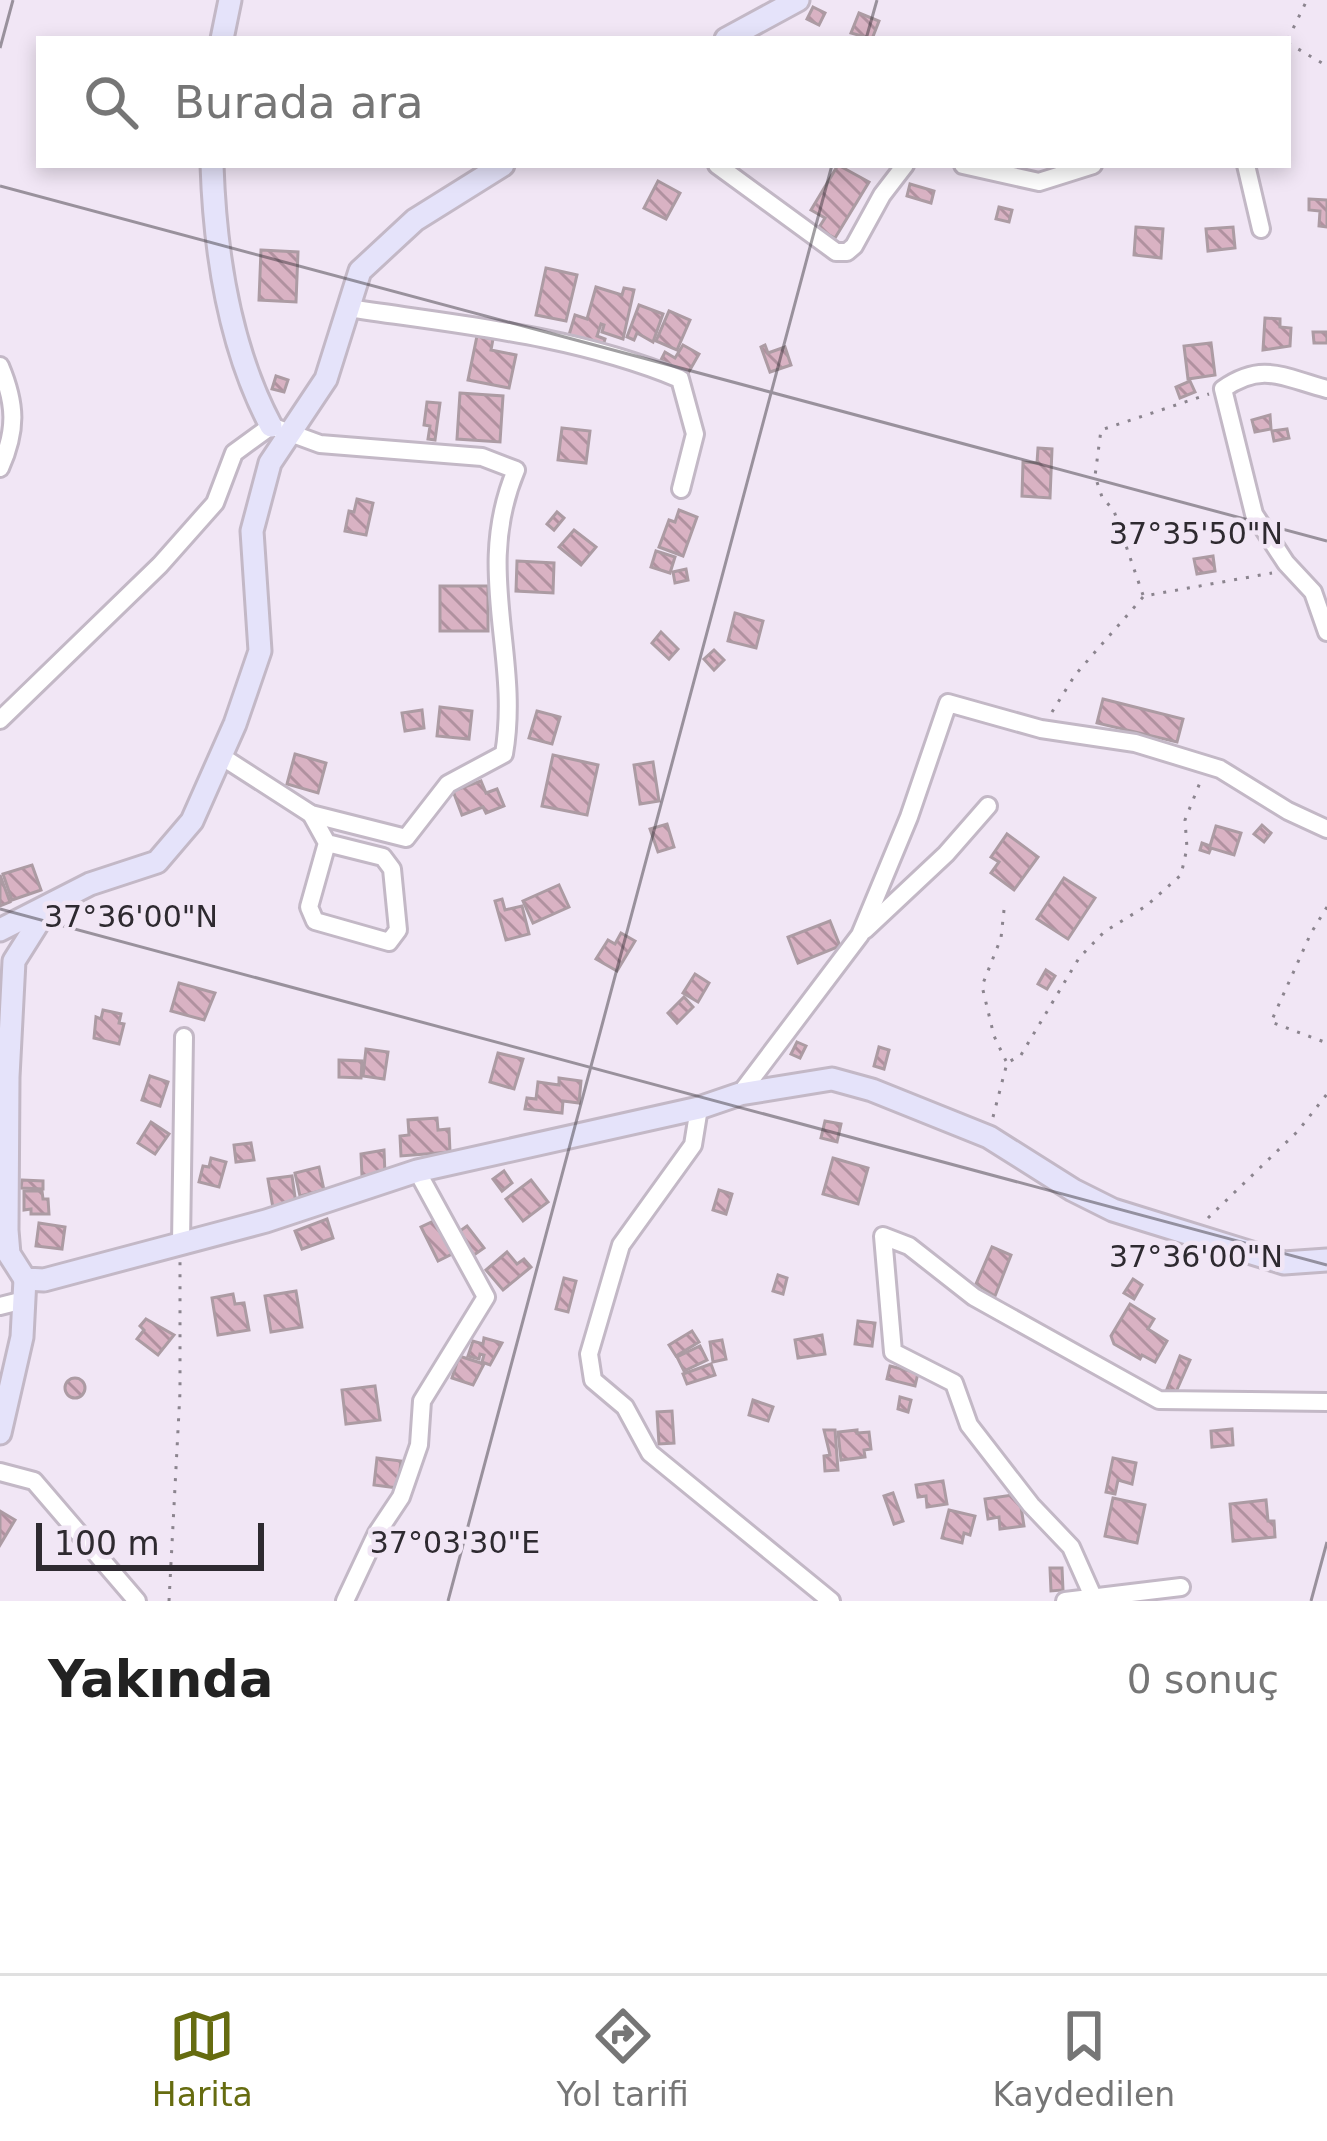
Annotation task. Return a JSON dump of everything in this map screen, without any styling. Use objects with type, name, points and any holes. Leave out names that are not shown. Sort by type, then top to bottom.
[{"type":"street","points":[[223,36],[230,0]]},
{"type":"street","points":[[732,36],[798,0]]},
{"type":"street","points":[[212,168],[214,218],[238,353],[281,429],[320,444],[482,457],[516,470],[502,502],[494,566],[510,716],[504,754],[448,784],[406,838],[311,814],[220,757]]},
{"type":"street","points":[[0,720],[160,566],[215,503],[234,453],[281,429],[326,379],[360,271],[416,220],[498,168]]},
{"type":"street","points":[[721,168],[836,252],[854,246],[903,168]]},
{"type":"street","points":[[976,168],[1039,182],[1083,168]]},
{"type":"street","points":[[1247,168],[1261,229]]},
{"type":"street","points":[[348,308],[531,334],[626,356],[680,379],[695,434],[681,489]]},
{"type":"street","points":[[0,366],[14,398],[14,438],[0,468]]},
{"type":"street","points":[[1327,389],[1258,371],[1223,389],[1254,514],[1313,592],[1327,632]]},
{"type":"street","points":[[0,930],[90,884],[157,862],[192,821],[260,651],[252,531],[281,429]]},
{"type":"street","points":[[860,935],[909,817],[948,703],[1040,729],[1135,743],[1207,765],[1327,829]]},
{"type":"street","points":[[740,1094],[860,935],[946,854],[988,806]]},
{"type":"street","points":[[311,814],[327,843],[309,907],[315,921],[388,942],[398,930],[392,869],[383,856],[327,843]]},
{"type":"street","points":[[0,1433],[22,1337],[25,1290],[10,1253],[7,1230],[14,961],[48,907]]},
{"type":"street","points":[[181,1244],[184,1037]]},
{"type":"street","points":[[0,1306],[44,1280],[266,1221],[418,1171],[699,1108],[740,1094],[832,1079],[988,1136],[1113,1210],[1284,1263],[1327,1260]]},
{"type":"street","points":[[699,1108],[693,1144],[621,1245],[589,1354],[593,1380],[625,1407],[650,1453],[831,1601]]},
{"type":"street","points":[[345,1601],[377,1532],[401,1497],[419,1445],[422,1401],[487,1298],[418,1171]]},
{"type":"street","points":[[1094,1599],[1071,1547],[969,1425],[954,1383],[893,1352],[883,1236],[909,1246],[974,1297],[1160,1400],[1327,1403]]},
{"type":"street","points":[[0,1472],[34,1481],[137,1601]]},
{"type":"street","points":[[1065,1601],[1181,1587]]},
{"type":"path","points":[[1290,36],[1306,0]]},
{"type":"path","points":[[1291,43],[1327,66]]},
{"type":"path","points":[[1144,596],[1114,511],[1102,497],[1095,476],[1101,430],[1223,389]]},
{"type":"path","points":[[1040,729],[1075,675],[1144,596],[1292,569]]},
{"type":"path","points":[[1007,1063],[1021,1055],[1079,958],[1104,932],[1146,906],[1181,875],[1187,848],[1185,820],[1207,765]]},
{"type":"path","points":[[1327,907],[1271,1022],[1327,1043]]},
{"type":"path","points":[[988,1136],[1007,1063],[994,1036],[982,986],[1001,938],[1004,910]]},
{"type":"path","points":[[1191,1234],[1298,1131],[1327,1094]]},
{"type":"path","points":[[170,1601],[181,1244]]},
{"type":"building","points":[[813,7],[825,13],[819,25],[807,19]]},
{"type":"building","points":[[859,13],[879,21],[873,36],[851,33]]},
{"type":"building","points":[[836,168],[869,182],[835,238],[818,229],[825,218],[811,210]]},
{"type":"building","points":[[658,181],[680,193],[666,219],[644,208]]},
{"type":"building","points":[[910,184],[934,191],[931,203],[907,196]]},
{"type":"building","points":[[1309,199],[1327,200],[1327,227],[1319,226],[1320,211],[1309,210]]},
{"type":"building","points":[[999,207],[1012,210],[1009,222],[996,219]]},
{"type":"building","points":[[1136,227],[1163,229],[1161,258],[1134,255]]},
{"type":"building","points":[[1233,227],[1235,248],[1208,251],[1206,229]]},
{"type":"building","points":[[261,250],[298,252],[296,302],[259,300]]},
{"type":"building","points":[[546,268],[577,275],[566,321],[536,315]]},
{"type":"building","points":[[596,287],[622,295],[624,288],[634,290],[623,339],[602,332],[601,324],[597,336],[605,339],[603,346],[569,335],[575,315],[587,319]]},
{"type":"building","points":[[639,305],[663,314],[653,342],[637,333],[634,340],[627,337]]},
{"type":"building","points":[[669,311],[690,320],[677,350],[656,341]]},
{"type":"building","points":[[1265,318],[1280,319],[1280,327],[1291,328],[1290,346],[1263,350]]},
{"type":"building","points":[[1313,332],[1327,332],[1327,343],[1314,343]]},
{"type":"building","points":[[477,336],[493,339],[491,350],[516,355],[509,388],[468,380]]},
{"type":"building","points":[[1211,343],[1215,375],[1188,379],[1184,346]]},
{"type":"building","points":[[683,345],[699,354],[687,375],[661,360],[665,352],[675,358]]},
{"type":"building","points":[[765,345],[768,353],[785,347],[791,365],[770,372],[761,347]]},
{"type":"building","points":[[276,376],[288,380],[284,392],[272,389]]},
{"type":"building","points":[[1190,381],[1195,392],[1180,398],[1176,387]]},
{"type":"building","points":[[460,393],[503,396],[500,442],[457,439]]},
{"type":"building","points":[[427,402],[440,403],[435,440],[428,439],[430,426],[424,425]]},
{"type":"building","points":[[1270,415],[1271,429],[1255,432],[1252,420]]},
{"type":"building","points":[[562,428],[590,431],[586,463],[558,460]]},
{"type":"building","points":[[1287,429],[1289,438],[1274,441],[1272,431]]},
{"type":"building","points":[[1038,448],[1052,449],[1050,498],[1022,496],[1023,462],[1037,463]]},
{"type":"building","points":[[357,499],[373,503],[366,535],[345,531]]},
{"type":"building","points":[[679,510],[697,517],[683,556],[659,547],[669,520],[675,522]]},
{"type":"building","points":[[557,512],[564,518],[554,530],[547,524]]},
{"type":"building","points":[[574,530],[596,547],[581,565],[559,547]]},
{"type":"building","points":[[656,551],[675,557],[670,573],[651,567]]},
{"type":"building","points":[[1213,556],[1215,571],[1197,574],[1194,559]]},
{"type":"building","points":[[517,561],[554,563],[553,593],[516,591]]},
{"type":"building","points":[[686,569],[688,580],[675,583],[673,572]]},
{"type":"building","points":[[440,586],[488,586],[488,631],[440,631]]},
{"type":"building","points":[[735,613],[763,621],[756,648],[728,641]]},
{"type":"building","points":[[661,632],[678,649],[669,659],[652,643]]},
{"type":"building","points":[[714,650],[724,660],[714,670],[704,659]]},
{"type":"building","points":[[1103,699],[1183,719],[1177,742],[1097,723]]},
{"type":"building","points":[[440,707],[472,711],[469,739],[437,736]]},
{"type":"building","points":[[422,710],[424,728],[405,731],[402,713]]},
{"type":"building","points":[[537,711],[560,717],[552,744],[529,738]]},
{"type":"building","points":[[295,754],[326,763],[318,793],[287,784]]},
{"type":"building","points":[[553,755],[598,765],[587,815],[542,806]]},
{"type":"building","points":[[653,762],[659,801],[640,804],[634,765]]},
{"type":"building","points":[[481,781],[486,793],[497,789],[504,806],[462,815],[453,791]]},
{"type":"building","points":[[667,824],[674,847],[658,852],[650,829]]},
{"type":"building","points":[[1262,825],[1271,833],[1264,842],[1254,834]]},
{"type":"building","points":[[1216,826],[1241,833],[1234,855],[1200,850],[1202,843],[1210,846]]},
{"type":"building","points":[[1007,834],[1038,857],[1014,890],[991,873],[999,862],[991,857]]},
{"type":"building","points":[[32,865],[41,890],[12,900],[3,874]]},
{"type":"building","points":[[0,875],[10,902],[0,906]]},
{"type":"building","points":[[1064,878],[1095,898],[1068,939],[1037,919]]},
{"type":"building","points":[[559,885],[569,907],[533,923],[523,901]]},
{"type":"building","points":[[502,899],[505,910],[522,906],[529,934],[506,940],[495,901]]},
{"type":"building","points":[[830,921],[840,946],[798,963],[788,937]]},
{"type":"building","points":[[621,933],[635,941],[617,971],[596,959],[608,940],[615,944]]},
{"type":"building","points":[[1046,970],[1055,976],[1047,989],[1038,984]]},
{"type":"building","points":[[695,974],[709,983],[698,1002],[683,993]]},
{"type":"building","points":[[179,983],[215,993],[204,1020],[171,1011]]},
{"type":"building","points":[[684,997],[693,1007],[677,1023],[668,1013]]},
{"type":"building","points":[[103,1010],[121,1014],[119,1023],[124,1024],[119,1044],[94,1038],[96,1017],[101,1019]]},
{"type":"building","points":[[797,1042],[806,1046],[800,1058],[791,1054]]},
{"type":"building","points":[[879,1047],[889,1050],[884,1069],[874,1066]]},
{"type":"building","points":[[366,1049],[388,1052],[384,1079],[363,1076]]},
{"type":"building","points":[[498,1053],[523,1059],[514,1089],[490,1082]]},
{"type":"building","points":[[339,1060],[362,1061],[361,1078],[339,1077]]},
{"type":"building","points":[[150,1076],[168,1082],[160,1106],[142,1100]]},
{"type":"building","points":[[559,1078],[581,1081],[579,1103],[563,1101],[562,1113],[525,1109],[527,1098],[536,1099],[538,1082],[559,1085]]},
{"type":"building","points":[[437,1118],[438,1130],[449,1129],[450,1152],[401,1156],[400,1136],[409,1135],[408,1120]]},
{"type":"building","points":[[825,1121],[841,1124],[837,1142],[821,1138]]},
{"type":"building","points":[[151,1122],[169,1134],[155,1154],[138,1143]]},
{"type":"building","points":[[251,1143],[254,1160],[236,1162],[234,1145]]},
{"type":"building","points":[[384,1150],[385,1174],[362,1176],[361,1154]]},
{"type":"building","points":[[211,1158],[226,1162],[219,1187],[199,1182]]},
{"type":"building","points":[[833,1158],[868,1168],[858,1204],[823,1194]]},
{"type":"building","points":[[319,1167],[324,1190],[300,1196],[295,1173]]},
{"type":"building","points":[[504,1171],[512,1183],[502,1191],[493,1179]]},
{"type":"building","points":[[292,1176],[296,1204],[273,1208],[268,1179]]},
{"type":"building","points":[[22,1180],[43,1181],[43,1189],[21,1188]]},
{"type":"building","points":[[531,1180],[548,1202],[523,1221],[506,1199]]},
{"type":"building","points":[[719,1190],[732,1194],[726,1214],[713,1210]]},
{"type":"building","points":[[24,1191],[42,1191],[49,1214],[24,1210]]},
{"type":"building","points":[[327,1219],[333,1238],[302,1249],[295,1231]]},
{"type":"building","points":[[438,1219],[454,1253],[438,1261],[421,1227]]},
{"type":"building","points":[[39,1223],[65,1227],[62,1249],[36,1246]]},
{"type":"building","points":[[467,1226],[484,1248],[474,1255],[457,1233]]},
{"type":"building","points":[[992,1247],[1011,1255],[995,1296],[976,1284]]},
{"type":"building","points":[[507,1252],[517,1264],[524,1259],[531,1267],[503,1290],[486,1270]]},
{"type":"building","points":[[778,1275],[787,1278],[783,1294],[773,1291]]},
{"type":"building","points":[[564,1278],[576,1281],[568,1312],[556,1309]]},
{"type":"building","points":[[1133,1279],[1142,1285],[1134,1299],[1124,1293]]},
{"type":"building","points":[[296,1291],[302,1327],[271,1332],[265,1296]]},
{"type":"building","points":[[233,1294],[235,1304],[244,1303],[249,1330],[218,1335],[212,1298]]},
{"type":"building","points":[[1130,1304],[1154,1319],[1148,1329],[1167,1341],[1155,1362],[1114,1344],[1111,1336]]},
{"type":"building","points":[[146,1319],[174,1335],[158,1355],[137,1339]]},
{"type":"building","points":[[858,1321],[875,1323],[872,1346],[855,1344]]},
{"type":"building","points":[[692,1331],[699,1342],[676,1356],[669,1345]]},
{"type":"building","points":[[822,1335],[825,1354],[798,1358],[795,1340]]},
{"type":"building","points":[[484,1338],[502,1343],[490,1365],[482,1362],[484,1355],[479,1359],[468,1356],[473,1341],[483,1344]]},
{"type":"building","points":[[722,1340],[726,1359],[713,1362],[710,1342]]},
{"type":"building","points":[[700,1346],[707,1360],[684,1371],[677,1357]]},
{"type":"building","points":[[459,1356],[484,1364],[473,1385],[452,1378]]},
{"type":"building","points":[[1180,1356],[1190,1360],[1176,1392],[1167,1389]]},
{"type":"building","points":[[711,1364],[715,1375],[687,1384],[683,1374]]},
{"type":"building","points":[[890,1366],[918,1373],[915,1386],[887,1379]]},
{"type":"building","points":[[75,1378],[85,1388],[75,1398],[65,1388]]},
{"type":"building","points":[[375,1386],[380,1420],[346,1424],[342,1390]]},
{"type":"building","points":[[900,1397],[911,1400],[908,1412],[898,1409]]},
{"type":"building","points":[[753,1400],[773,1407],[768,1421],[749,1415]]},
{"type":"building","points":[[672,1411],[674,1443],[659,1444],[657,1412]]},
{"type":"building","points":[[1232,1429],[1233,1445],[1212,1447],[1211,1431]]},
{"type":"building","points":[[824,1430],[835,1430],[838,1470],[825,1471],[824,1456],[830,1455]]},
{"type":"building","points":[[838,1432],[869,1432],[871,1449],[864,1450],[865,1457],[841,1460]]},
{"type":"building","points":[[377,1458],[401,1461],[398,1488],[374,1485]]},
{"type":"building","points":[[1113,1458],[1136,1463],[1132,1484],[1118,1480],[1115,1494],[1106,1492]]},
{"type":"building","points":[[943,1481],[947,1504],[927,1507],[926,1496],[918,1497],[916,1485]]},
{"type":"building","points":[[893,1493],[903,1521],[894,1524],[884,1496]]},
{"type":"building","points":[[1019,1494],[1024,1526],[1000,1529],[999,1517],[988,1519],[985,1499]]},
{"type":"building","points":[[1113,1498],[1145,1505],[1137,1543],[1105,1536]]},
{"type":"building","points":[[1266,1500],[1275,1537],[1233,1541],[1230,1504]]},
{"type":"building","points":[[949,1510],[975,1516],[970,1535],[964,1533],[962,1543],[942,1538]]},
{"type":"building","points":[[0,1511],[15,1520],[0,1545]]},
{"type":"building","points":[[1050,1568],[1062,1568],[1063,1590],[1051,1591]]}]
